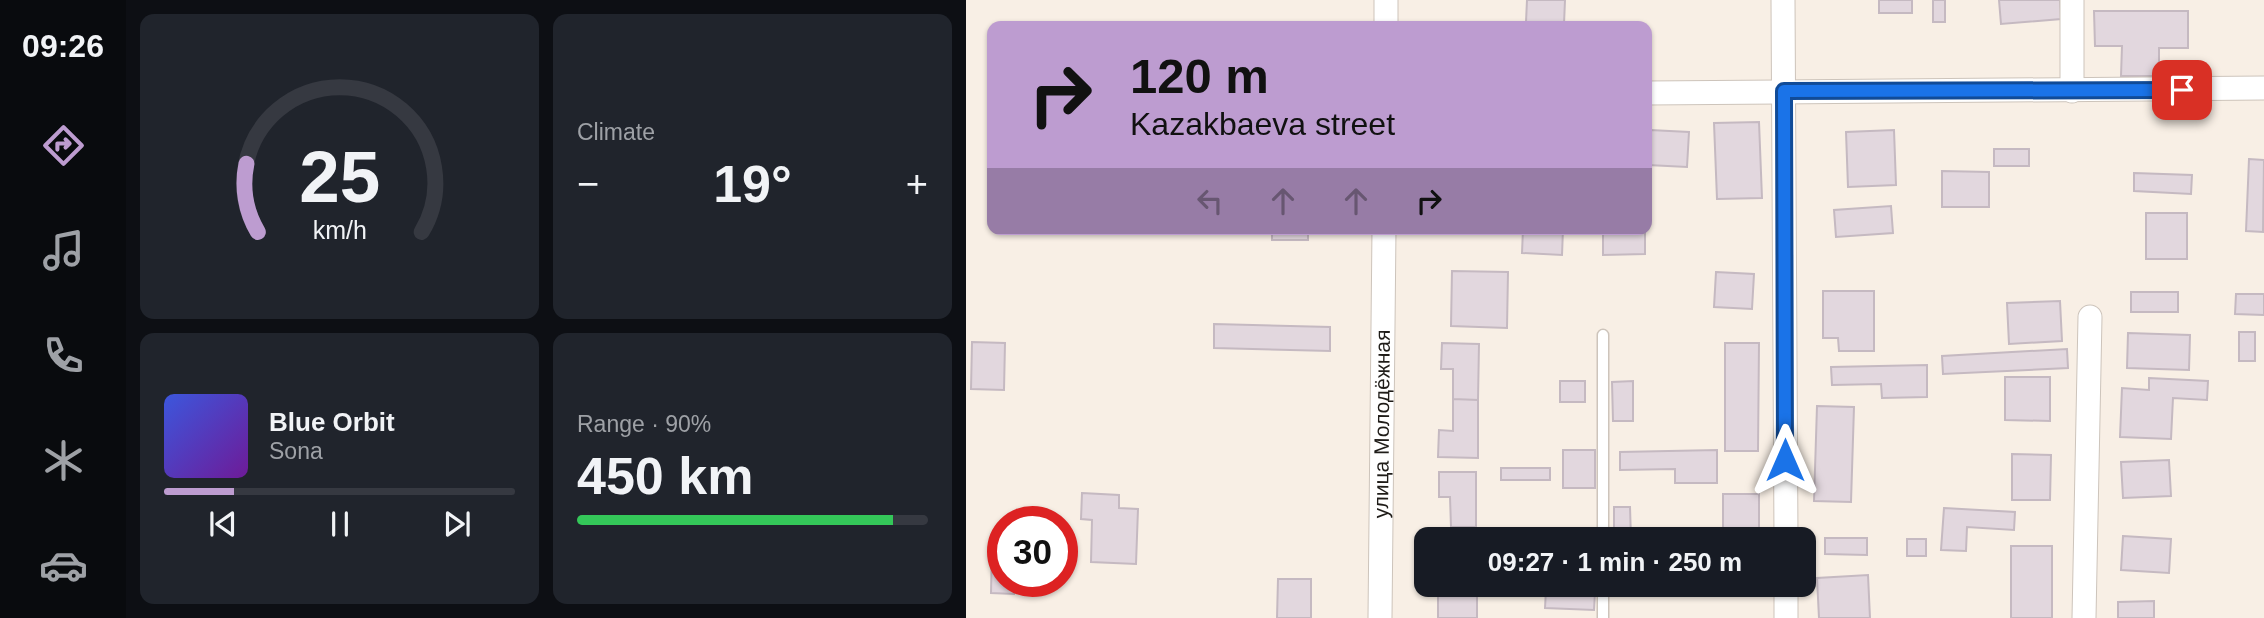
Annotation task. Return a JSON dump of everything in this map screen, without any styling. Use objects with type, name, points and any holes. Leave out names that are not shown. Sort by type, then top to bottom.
[{"type":"street","points":[[1386,0],[1386,21]]},
{"type":"street","points":[[1783,0],[1786,527]]},
{"type":"street","points":[[2072,0],[2073,91]]},
{"type":"street","points":[[1652,93],[2264,88]]},
{"type":"street","name":"улица Молодёжная","points":[[1380,618],[1384,235]]},
{"type":"street","points":[[2084,618],[2090,317]]},
{"type":"street","points":[[1786,597],[1786,618]]},
{"type":"lane","points":[[1603,335],[1603,527]]},
{"type":"lane","points":[[1603,597],[1603,618]]},
{"type":"building","points":[[1527,0],[1565,0],[1564,21],[1526,21]]},
{"type":"building","points":[[1879,0],[1912,0],[1912,13],[1879,13]]},
{"type":"building","points":[[1933,0],[1945,0],[1945,22],[1933,22]]},
{"type":"building","points":[[1999,0],[2060,0],[2061,19],[2001,24]]},
{"type":"building","points":[[2094,11],[2188,11],[2188,48],[2159,48],[2159,76],[2121,76],[2122,46],[2095,46]]},
{"type":"building","points":[[1759,122],[1762,198],[1717,199],[1714,123]]},
{"type":"building","points":[[1652,130],[1689,132],[1687,167],[1652,165]]},
{"type":"building","points":[[1894,130],[1896,185],[1848,187],[1846,132]]},
{"type":"building","points":[[1994,149],[2029,149],[2029,166],[1994,166]]},
{"type":"building","points":[[2249,159],[2264,160],[2263,232],[2246,231]]},
{"type":"building","points":[[1942,171],[1989,172],[1989,207],[1942,207]]},
{"type":"building","points":[[2134,173],[2192,175],[2191,194],[2134,191]]},
{"type":"building","points":[[1891,206],[1893,233],[1836,237],[1834,210]]},
{"type":"building","points":[[2146,213],[2187,213],[2187,259],[2146,259]]},
{"type":"building","points":[[1272,235],[1308,235],[1308,240],[1272,240]]},
{"type":"building","points":[[1523,235],[1563,235],[1562,255],[1522,253]]},
{"type":"building","points":[[1603,235],[1645,235],[1645,254],[1603,255]]},
{"type":"building","points":[[1452,271],[1508,272],[1507,328],[1451,326]]},
{"type":"building","points":[[1716,272],[1754,274],[1752,309],[1714,307]]},
{"type":"building","points":[[1823,291],[1874,291],[1874,351],[1839,351],[1838,338],[1823,338]]},
{"type":"building","points":[[2131,292],[2178,292],[2178,312],[2131,312]]},
{"type":"building","points":[[2236,294],[2264,294],[2264,315],[2235,314]]},
{"type":"building","points":[[2060,301],[2062,341],[2009,344],[2007,303]]},
{"type":"building","points":[[1214,324],[1330,327],[1330,351],[1214,348]]},
{"type":"building","points":[[2239,332],[2255,332],[2255,361],[2239,361]]},
{"type":"building","points":[[2128,333],[2190,335],[2189,370],[2127,368]]},
{"type":"building","points":[[972,342],[1005,343],[1004,390],[971,389]]},
{"type":"building","points":[[1442,343],[1479,344],[1478,400],[1453,399],[1453,369],[1441,369]]},
{"type":"building","points":[[1725,343],[1759,343],[1758,451],[1725,451]]},
{"type":"building","points":[[2067,349],[2068,368],[1943,374],[1942,356]]},
{"type":"building","points":[[1927,365],[1927,397],[1882,398],[1881,384],[1832,385],[1831,367]]},
{"type":"building","points":[[2005,377],[2050,377],[2050,421],[2005,420]]},
{"type":"building","points":[[2149,378],[2208,381],[2207,400],[2173,398],[2171,439],[2120,437],[2122,388],[2149,390]]},
{"type":"building","points":[[1560,381],[1585,381],[1585,402],[1560,402]]},
{"type":"building","points":[[1633,381],[1633,421],[1613,421],[1612,382]]},
{"type":"building","points":[[1453,399],[1478,400],[1478,458],[1438,457],[1439,430],[1453,431]]},
{"type":"building","points":[[1817,406],[1854,407],[1851,502],[1814,501]]},
{"type":"building","points":[[1563,450],[1595,450],[1595,488],[1563,488]]},
{"type":"building","points":[[1717,450],[1717,483],[1675,483],[1675,469],[1620,470],[1620,452]]},
{"type":"building","points":[[2012,454],[2051,455],[2050,500],[2012,500]]},
{"type":"building","points":[[2169,460],[2171,496],[2123,498],[2121,462]]},
{"type":"building","points":[[1501,468],[1550,468],[1550,480],[1501,480]]},
{"type":"building","points":[[1439,472],[1476,472],[1476,527],[1451,527],[1450,497],[1439,497]]},
{"type":"building","points":[[1082,493],[1119,495],[1119,508],[1138,509],[1136,564],[1091,562],[1092,520],[1081,519]]},
{"type":"building","points":[[1723,494],[1759,494],[1759,527],[1723,527]]},
{"type":"building","points":[[1614,507],[1630,507],[1631,527],[1614,527]]},
{"type":"building","points":[[1944,508],[2015,512],[2014,530],[1967,527],[1966,551],[1941,550]]},
{"type":"building","points":[[2123,536],[2171,539],[2169,573],[2121,570]]},
{"type":"building","points":[[1825,538],[1867,538],[1867,555],[1825,554]]},
{"type":"building","points":[[1907,539],[1926,539],[1926,556],[1907,556]]},
{"type":"building","points":[[2011,546],[2052,546],[2052,618],[2011,618]]},
{"type":"building","points":[[1868,575],[1870,618],[1819,618],[1817,578]]},
{"type":"building","points":[[1278,579],[1311,579],[1311,618],[1277,618]]},
{"type":"building","points":[[1438,597],[1477,597],[1477,618],[1438,618]]},
{"type":"building","points":[[1546,597],[1595,597],[1594,610],[1545,608]]},
{"type":"building","points":[[2154,601],[2154,618],[2118,618],[2118,602]]},
{"type":"route","points":[[1785,460],[1784,91],[2182,90]]}]
